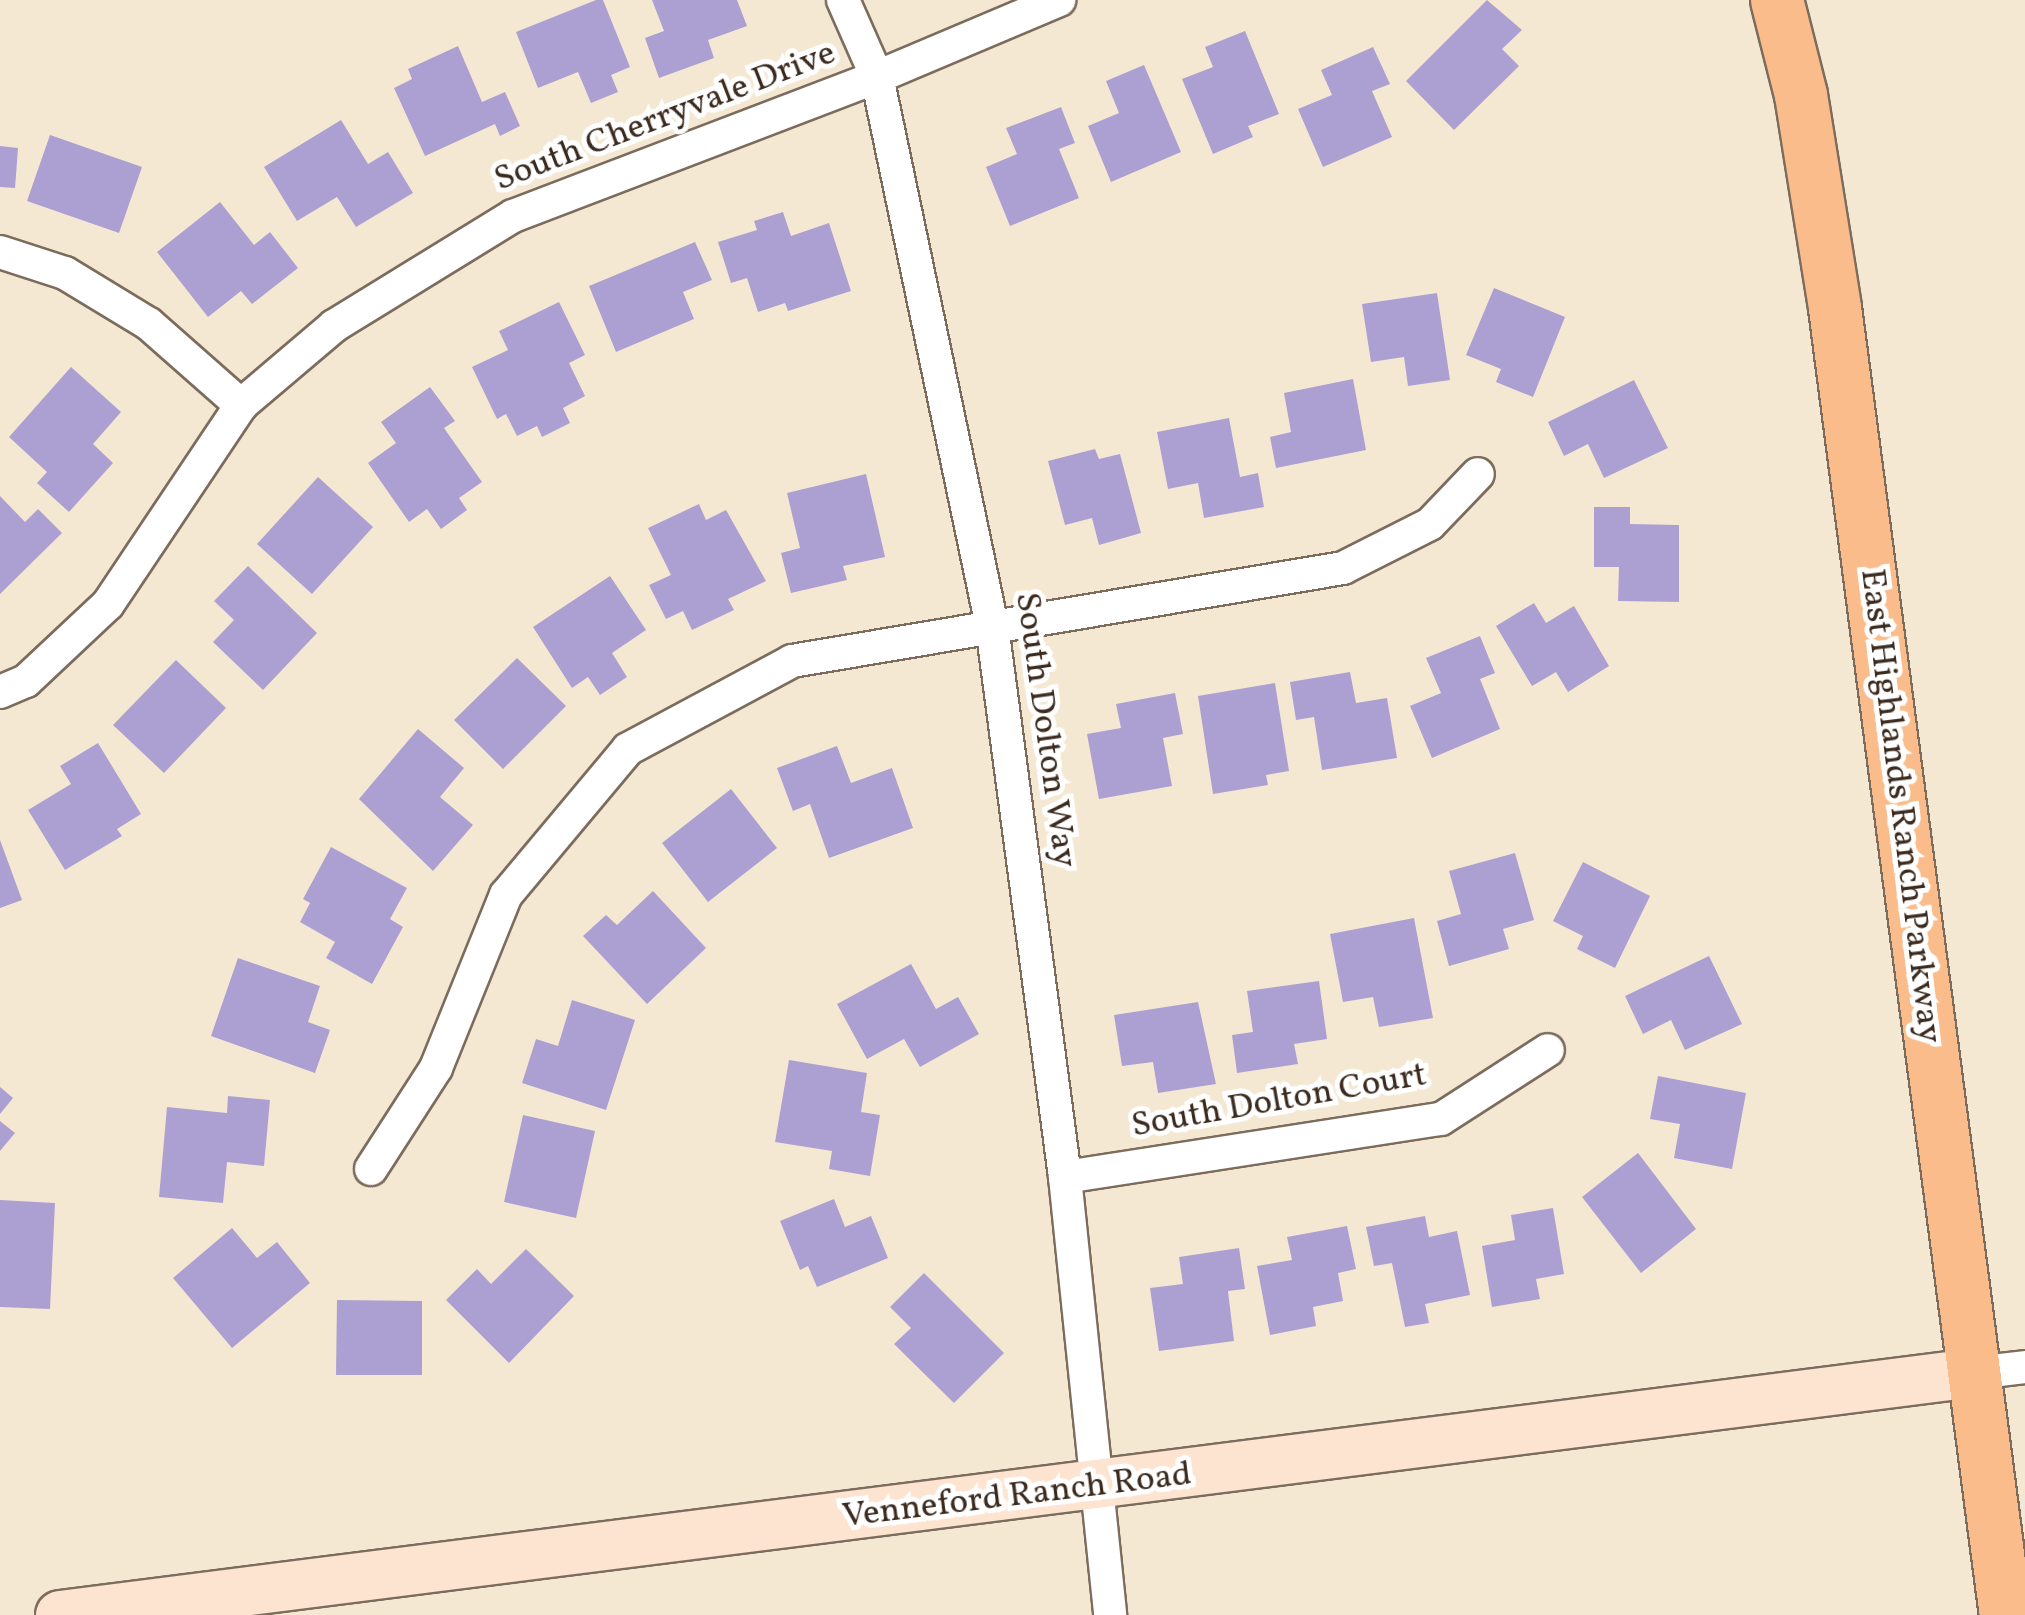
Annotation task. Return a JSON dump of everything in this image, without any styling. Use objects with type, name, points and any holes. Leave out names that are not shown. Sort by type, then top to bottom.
[{"type":"main road","name":"East Highlands Ranch Parkway","points":[[1777,0],[1801,95],[1835,308],[2006,1615]]},
{"type":"street","name":"South Dolton Way","points":[[843,0],[877,77],[992,626],[1065,1176],[1110,1615]]},
{"type":"street","name":"South Cherryvale Drive","points":[[0,692],[26,682],[108,604],[240,405],[334,326],[513,216],[877,77],[1059,0]]},
{"type":"street","points":[[0,252],[65,273],[149,324],[240,405]]},
{"type":"street","points":[[371,1169],[436,1068],[506,895],[628,749],[792,661],[1343,568],[1430,524],[1478,474]]},
{"type":"street","name":"South Dolton Court","points":[[1065,1176],[1441,1119],[1548,1050]]},
{"type":"street","points":[[1974,1374],[2025,1366]]},
{"type":"street","name":"Venneford Ranch Road","points":[[60,1615],[1974,1374]]},
{"type":"building","points":[[603,0],[630,67],[611,75],[618,92],[591,103],[578,72],[538,88],[516,32]]},
{"type":"building","points":[[652,0],[737,0],[747,26],[708,40],[714,58],[659,78],[645,38],[664,31]]},
{"type":"building","points":[[1487,0],[1522,30],[1502,49],[1519,66],[1454,130],[1406,81]]},
{"type":"building","points":[[1245,31],[1279,114],[1248,126],[1253,137],[1213,154],[1182,79],[1213,67],[1205,47]]},
{"type":"building","points":[[458,46],[482,102],[505,92],[520,126],[500,136],[495,124],[425,156],[394,88],[412,79],[408,69]]},
{"type":"building","points":[[1373,47],[1390,84],[1372,91],[1392,137],[1323,167],[1298,109],[1332,95],[1321,70]]},
{"type":"building","points":[[1144,65],[1181,152],[1111,182],[1088,126],[1119,113],[1106,81]]},
{"type":"building","points":[[1061,107],[1075,143],[1059,149],[1079,198],[1010,226],[986,167],[1017,154],[1006,128]]},
{"type":"building","points":[[341,120],[368,164],[388,152],[413,193],[356,227],[337,197],[297,221],[264,167]]},
{"type":"building","points":[[50,135],[142,167],[119,233],[27,201]]},
{"type":"building","points":[[0,146],[18,148],[15,188],[0,187]]},
{"type":"building","points":[[220,202],[254,245],[270,232],[298,268],[252,304],[241,291],[208,317],[157,252]]},
{"type":"building","points":[[783,212],[791,236],[829,223],[851,291],[788,311],[785,303],[758,312],[747,278],[731,283],[718,242],[757,230],[754,221]]},
{"type":"building","points":[[695,242],[712,280],[683,292],[694,319],[616,352],[589,286]]},
{"type":"building","points":[[1494,288],[1565,317],[1533,397],[1496,382],[1501,369],[1466,355]]},
{"type":"building","points":[[1437,293],[1450,380],[1408,386],[1404,357],[1371,362],[1362,304]]},
{"type":"building","points":[[559,302],[585,355],[569,363],[585,396],[563,408],[570,423],[542,437],[537,426],[517,436],[506,414],[497,419],[472,367],[508,350],[499,331]]},
{"type":"building","points":[[71,367],[121,412],[93,444],[113,463],[69,512],[37,483],[47,472],[9,437]]},
{"type":"building","points":[[1353,379],[1366,450],[1276,468],[1270,437],[1291,432],[1284,393]]},
{"type":"building","points":[[1634,380],[1668,448],[1604,478],[1588,444],[1564,456],[1548,422]]},
{"type":"building","points":[[430,387],[455,421],[444,428],[482,482],[459,498],[467,510],[441,529],[427,509],[409,522],[368,463],[396,443],[381,422]]},
{"type":"building","points":[[1229,418],[1240,477],[1258,473],[1264,507],[1204,518],[1198,483],[1168,489],[1157,432]]},
{"type":"building","points":[[1095,449],[1099,459],[1120,454],[1141,533],[1099,545],[1092,518],[1065,525],[1048,461]]},
{"type":"building","points":[[866,474],[885,557],[843,566],[847,580],[791,593],[781,553],[800,548],[787,493]]},
{"type":"building","points":[[318,477],[373,527],[312,594],[257,544]]},
{"type":"building","points":[[0,496],[25,522],[38,509],[62,533],[0,594]]},
{"type":"building","points":[[699,504],[706,520],[726,510],[766,581],[728,599],[734,610],[692,630],[683,611],[666,619],[649,585],[671,575],[648,528]]},
{"type":"building","points":[[1594,507],[1630,507],[1630,524],[1679,525],[1679,602],[1618,601],[1619,567],[1594,567]]},
{"type":"building","points":[[248,566],[317,633],[263,690],[213,642],[234,620],[214,601]]},
{"type":"building","points":[[610,576],[646,630],[612,653],[627,677],[600,695],[588,677],[572,688],[533,627]]},
{"type":"building","points":[[1534,603],[1546,623],[1574,606],[1609,666],[1568,692],[1556,672],[1532,686],[1496,626]]},
{"type":"building","points":[[1480,636],[1495,673],[1480,679],[1500,729],[1432,758],[1410,706],[1441,693],[1426,658]]},
{"type":"building","points":[[517,658],[566,706],[503,769],[454,720]]},
{"type":"building","points":[[176,660],[226,708],[164,773],[113,725]]},
{"type":"building","points":[[1350,672],[1356,703],[1387,698],[1397,758],[1322,770],[1314,717],[1296,720],[1290,682]]},
{"type":"building","points":[[1275,683],[1289,771],[1266,775],[1268,785],[1213,794],[1198,696]]},
{"type":"building","points":[[1175,693],[1183,734],[1163,738],[1172,786],[1099,799],[1087,734],[1121,728],[1116,704]]},
{"type":"building","points":[[418,729],[464,768],[440,797],[473,825],[433,871],[359,799]]},
{"type":"building","points":[[98,743],[141,814],[117,829],[122,836],[65,870],[28,810],[71,784],[60,766]]},
{"type":"building","points":[[837,746],[851,783],[892,768],[913,828],[829,858],[810,804],[793,811],[777,768]]},
{"type":"building","points":[[731,789],[777,848],[708,902],[662,843]]},
{"type":"building","points":[[0,840],[22,900],[0,908]]},
{"type":"building","points":[[331,847],[407,888],[390,919],[403,927],[372,984],[326,958],[335,942],[300,922],[310,903],[303,899]]},
{"type":"building","points":[[1515,853],[1534,920],[1503,929],[1509,949],[1449,966],[1437,921],[1461,914],[1449,871]]},
{"type":"building","points":[[1583,862],[1650,896],[1615,968],[1577,949],[1583,936],[1553,921]]},
{"type":"building","points":[[653,891],[706,948],[647,1004],[583,936],[606,915],[617,925]]},
{"type":"building","points":[[1414,918],[1433,1018],[1379,1027],[1373,997],[1343,1002],[1330,934]]},
{"type":"building","points":[[1709,956],[1742,1024],[1685,1050],[1671,1020],[1643,1034],[1625,996]]},
{"type":"building","points":[[238,958],[320,986],[308,1022],[330,1030],[315,1073],[211,1036]]},
{"type":"building","points":[[911,964],[936,1009],[958,997],[979,1034],[920,1067],[904,1039],[867,1059],[837,1004]]},
{"type":"building","points":[[1319,981],[1327,1039],[1294,1044],[1298,1064],[1237,1073],[1232,1035],[1253,1032],[1247,991]]},
{"type":"building","points":[[572,1000],[635,1020],[606,1110],[522,1083],[536,1039],[558,1046]]},
{"type":"building","points":[[1198,1002],[1216,1084],[1158,1093],[1153,1062],[1122,1066],[1114,1015]]},
{"type":"building","points":[[789,1060],[867,1073],[861,1112],[880,1115],[870,1176],[829,1169],[832,1151],[775,1142]]},
{"type":"building","points":[[1658,1076],[1746,1093],[1732,1169],[1674,1158],[1680,1124],[1650,1119]]},
{"type":"building","points":[[0,1087],[13,1098],[0,1114]]},
{"type":"building","points":[[228,1096],[270,1100],[264,1166],[227,1162],[223,1203],[159,1197],[167,1107],[227,1113]]},
{"type":"building","points":[[523,1115],[595,1131],[576,1218],[504,1202]]},
{"type":"building","points":[[0,1121],[15,1133],[0,1151]]},
{"type":"building","points":[[1638,1153],[1696,1229],[1641,1273],[1582,1197]]},
{"type":"building","points":[[834,1199],[845,1227],[871,1216],[888,1258],[817,1287],[808,1266],[800,1270],[780,1221]]},
{"type":"building","points":[[0,1200],[55,1203],[50,1309],[0,1307]]},
{"type":"building","points":[[1553,1208],[1564,1274],[1536,1279],[1540,1299],[1492,1307],[1482,1246],[1515,1240],[1511,1215]]},
{"type":"building","points":[[1425,1216],[1429,1237],[1457,1231],[1470,1295],[1425,1304],[1429,1323],[1405,1327],[1392,1263],[1374,1266],[1366,1227]]},
{"type":"building","points":[[1347,1226],[1356,1269],[1338,1273],[1343,1301],[1313,1307],[1316,1326],[1270,1335],[1257,1266],[1292,1260],[1287,1237]]},
{"type":"building","points":[[232,1228],[257,1258],[277,1242],[310,1283],[232,1348],[173,1278]]},
{"type":"building","points":[[1239,1248],[1245,1289],[1228,1291],[1234,1341],[1159,1351],[1150,1288],[1183,1284],[1179,1257]]},
{"type":"building","points":[[526,1249],[574,1296],[509,1363],[446,1300],[477,1269],[491,1284]]},
{"type":"building","points":[[924,1273],[1004,1353],[954,1403],[894,1344],[911,1328],[890,1307]]},
{"type":"building","points":[[337,1300],[422,1301],[422,1375],[336,1375]]}]
